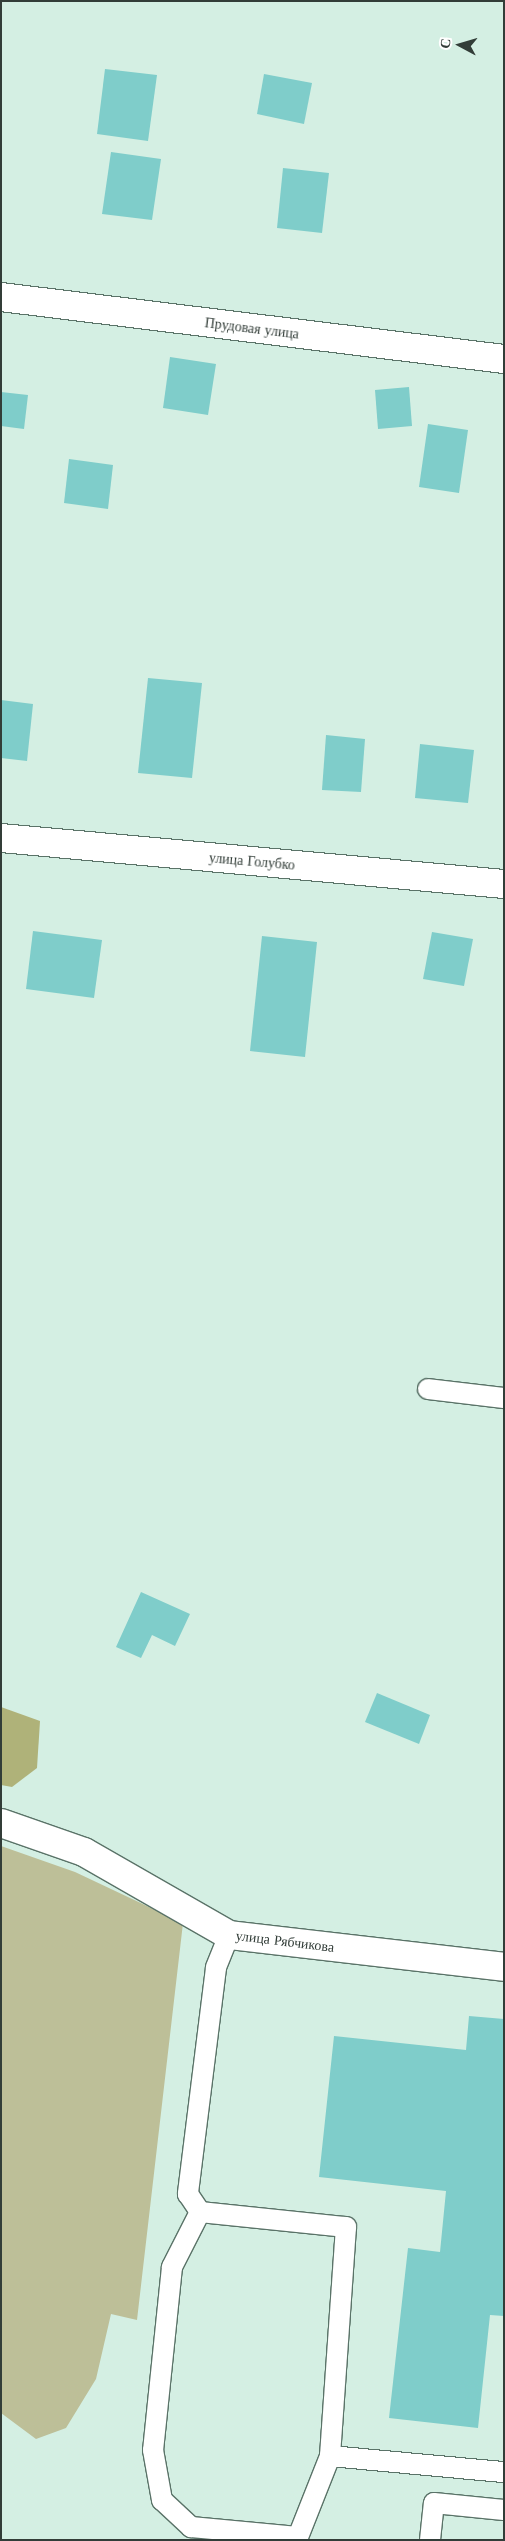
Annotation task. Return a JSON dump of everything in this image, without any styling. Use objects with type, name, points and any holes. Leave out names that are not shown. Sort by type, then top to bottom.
[{"type":"street","name":"Прудовая улица","points":[[1,297],[504,359]]},
{"type":"street","name":"улица Голубко","points":[[1,838],[504,884]]},
{"type":"street","name":"улица Рябчикова","points":[[1,1823],[84,1852],[229,1934],[504,1967]]},
{"type":"lane","points":[[428,1389],[504,1398]]},
{"type":"lane","points":[[200,2212],[188,2194],[216,1968],[229,1934]]},
{"type":"lane","points":[[200,2212],[346,2227],[330,2456],[298,2537],[191,2527],[162,2500],[153,2450],[172,2267],[200,2212]]},
{"type":"lane","points":[[330,2456],[504,2472]]},
{"type":"lane","points":[[430,2540],[434,2503],[504,2510]]},
{"type":"green space","points":[[1,1707],[40,1721],[37,1768],[12,1787],[1,1785]]},
{"type":"green space","points":[[1,1846],[75,1872],[183,1923],[137,2320],[111,2314],[96,2379],[66,2428],[36,2439],[1,2413]]},
{"type":"building","points":[[105,69],[157,75],[148,141],[97,134]]},
{"type":"building","points":[[264,74],[312,83],[304,124],[257,114]]},
{"type":"building","points":[[111,152],[161,159],[152,220],[102,214]]},
{"type":"building","points":[[283,168],[329,173],[322,233],[277,228]]},
{"type":"building","points":[[170,357],[216,364],[208,415],[163,408]]},
{"type":"building","points":[[409,387],[412,426],[378,429],[375,390]]},
{"type":"building","points":[[1,392],[28,395],[24,429],[1,426]]},
{"type":"building","points":[[428,424],[468,430],[459,493],[419,487]]},
{"type":"building","points":[[69,459],[113,465],[108,509],[64,503]]},
{"type":"building","points":[[148,678],[202,683],[192,778],[138,773]]},
{"type":"building","points":[[1,700],[33,704],[27,761],[1,758]]},
{"type":"building","points":[[326,735],[365,739],[361,792],[322,790]]},
{"type":"building","points":[[420,744],[474,750],[468,803],[415,798]]},
{"type":"building","points":[[33,931],[102,940],[94,998],[26,989]]},
{"type":"building","points":[[432,932],[473,939],[464,986],[423,979]]},
{"type":"building","points":[[262,936],[317,942],[305,1057],[250,1051]]},
{"type":"building","points":[[141,1592],[190,1614],[175,1646],[152,1635],[141,1658],[116,1647]]},
{"type":"building","points":[[377,1693],[430,1715],[419,1744],[365,1722]]},
{"type":"building","points":[[469,2016],[504,2019],[504,2316],[490,2315],[478,2428],[389,2418],[408,2248],[440,2252],[446,2191],[319,2177],[334,2036],[466,2050]]}]
